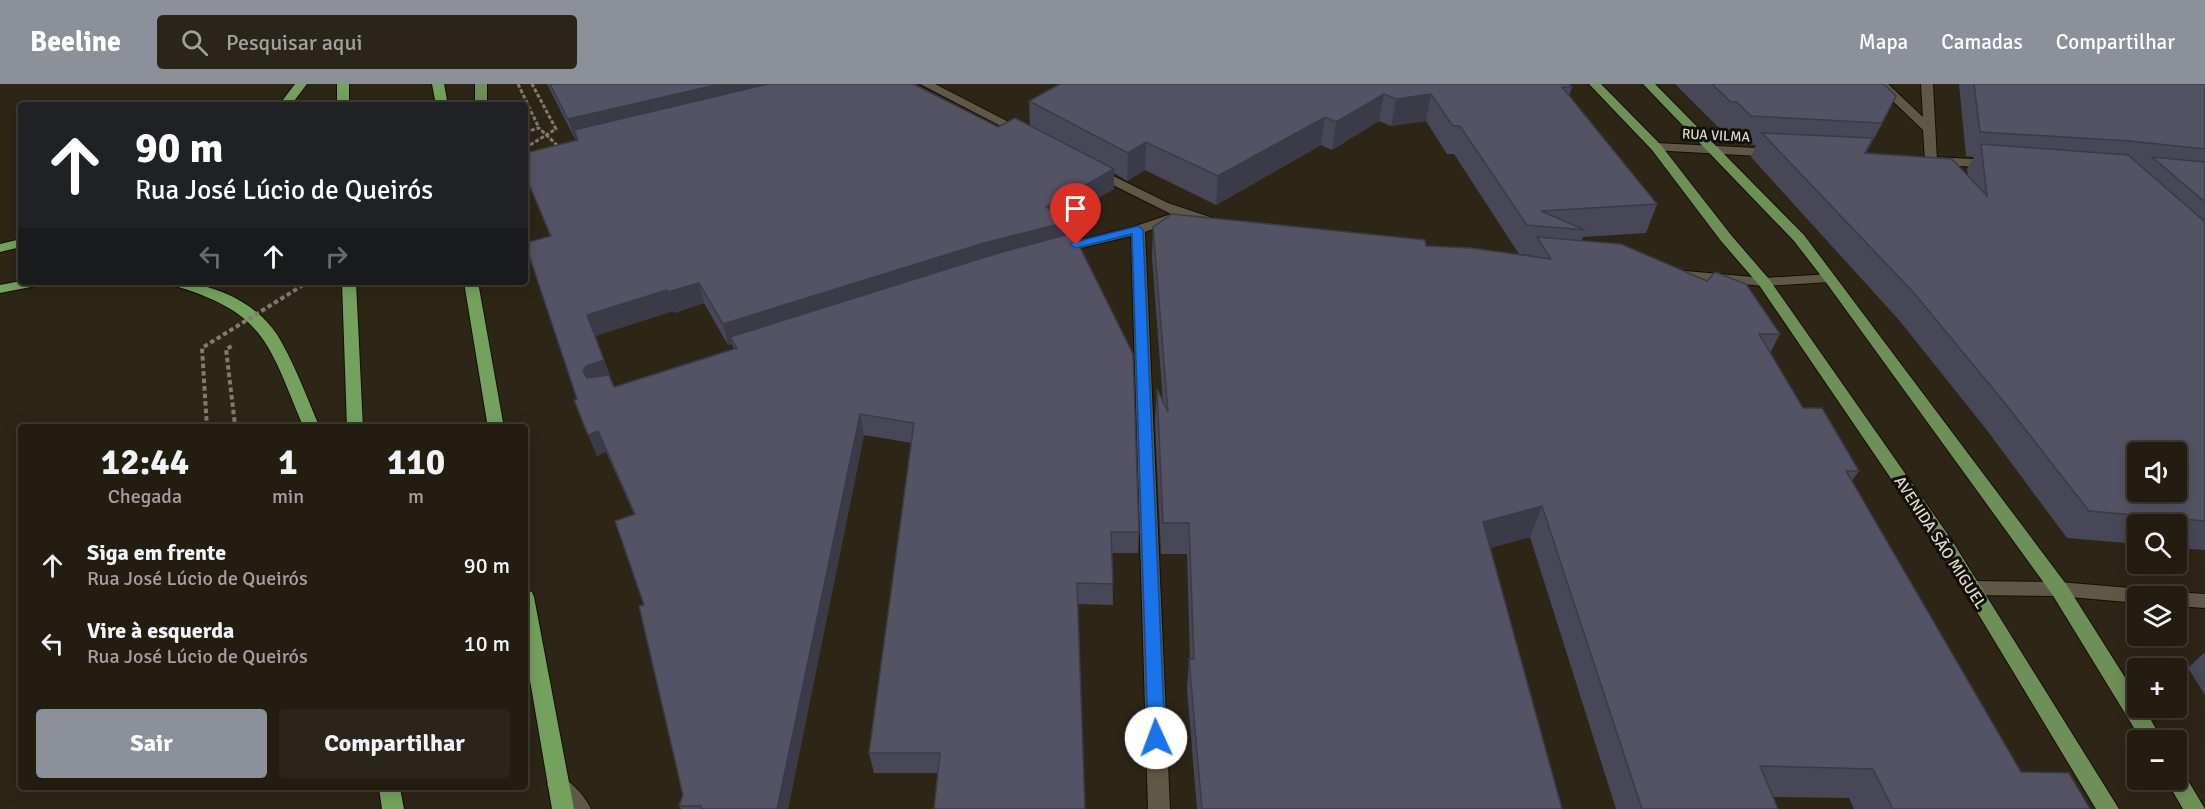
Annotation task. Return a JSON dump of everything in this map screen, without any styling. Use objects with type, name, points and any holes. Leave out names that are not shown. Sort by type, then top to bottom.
[{"type":"highway","points":[[287,102],[302,84]]},
{"type":"highway","points":[[343,84],[343,102]]},
{"type":"highway","points":[[438,84],[441,102]]},
{"type":"highway","points":[[0,248],[18,244]]},
{"type":"highway","points":[[0,289],[21,285]]},
{"type":"highway","points":[[188,285],[239,305],[267,331],[288,371],[310,424]]},
{"type":"highway","points":[[349,285],[355,424]]},
{"type":"highway","points":[[472,285],[495,424]]},
{"type":"highway","points":[[528,615],[563,809]]},
{"type":"highway","points":[[390,790],[393,809]]},
{"type":"main road","points":[[481,84],[481,102]]},
{"type":"main road","name":"AVENIDA SÃO MIGUEL","points":[[1595,84],[1656,147],[1726,238],[1764,282],[1972,588],[2108,809]]},
{"type":"main road","points":[[1649,84],[1715,149],[1799,238],[1830,278],[2059,589],[2146,730]]},
{"type":"main road","points":[[2183,790],[2195,809]]},
{"type":"street","points":[[926,84],[1035,139]]},
{"type":"street","points":[[1881,84],[1928,128]]},
{"type":"street","points":[[1927,84],[1928,128],[1925,160],[2010,165]]},
{"type":"street","name":"RUA VILMA","points":[[1656,147],[1795,154]]},
{"type":"street","points":[[1085,166],[1157,205],[1181,214],[1226,224]]},
{"type":"street","points":[[1042,254],[1138,230],[1181,214]]},
{"type":"street","points":[[1138,230],[1159,809]]},
{"type":"street","points":[[1656,272],[1764,282],[1830,278]]},
{"type":"street","points":[[1972,588],[2059,589],[2127,595]]},
{"type":"street","points":[[2187,600],[2205,601]]},
{"type":"street","points":[[557,784],[580,809]]},
{"type":"path","points":[[518,84],[527,102]]},
{"type":"path","points":[[528,146],[556,129],[532,84]]},
{"type":"path","points":[[528,105],[539,128],[558,146],[558,149]]},
{"type":"path","points":[[528,131],[539,128]]},
{"type":"path","points":[[207,424],[202,348],[303,285]]},
{"type":"path","points":[[226,349],[235,424]]},
{"type":"building","points":[[550,84],[720,84],[568,119]]},
{"type":"building","points":[[768,84],[913,84],[998,127],[1015,118],[1114,169],[1046,207],[1065,218],[1067,222],[984,243],[723,324],[699,283],[668,292],[667,290],[587,315],[604,360],[586,366],[583,371],[587,378],[609,375],[614,387],[737,348],[730,337],[995,254],[1073,233],[1133,354],[1139,532],[1111,532],[1113,584],[1077,583],[1085,809],[934,809],[940,753],[869,753],[914,423],[860,414],[777,809],[701,809],[701,806],[679,806],[683,795],[639,606],[644,605],[615,521],[635,514],[598,431],[588,435],[574,400],[577,399],[528,252],[528,242],[551,236],[528,182],[528,152],[578,140],[574,130]]},
{"type":"building","points":[[1060,84],[1569,84],[1572,87],[1562,87],[1657,204],[1541,211],[1585,230],[1527,225],[1460,126],[1453,126],[1431,94],[1396,99],[1384,94],[1336,122],[1325,117],[1218,176],[1146,142],[1128,153],[1029,101]]},
{"type":"building","points":[[1712,84],[1884,84],[1896,96],[1882,123],[1751,116],[1737,102],[1731,102]]},
{"type":"building","points":[[1974,84],[2205,84],[2205,149],[2130,141],[1980,132]]},
{"type":"building","points":[[1762,133],[1873,138],[1865,153],[1952,159],[1987,196],[1981,144],[2128,155],[2205,222],[2205,521],[2187,519],[2187,514],[2127,514],[2089,511],[2004,402],[1914,293]]},
{"type":"building","points":[[2152,157],[2205,162],[2205,202]]},
{"type":"building","points":[[1172,214],[1425,240],[1426,246],[1471,248],[1551,259],[1537,237],[1621,244],[1707,281],[1715,272],[1746,284],[1780,334],[1759,334],[1803,408],[1822,408],[1859,471],[1846,471],[2021,772],[2069,773],[2090,809],[1893,809],[1873,769],[1760,766],[1778,809],[1642,809],[1542,506],[1483,522],[1562,809],[1202,809],[1189,659],[1194,659],[1189,523],[1163,523],[1157,389],[1168,412],[1153,227]]},
{"type":"route","points":[[1076,245],[1138,230],[1156,738]]}]
